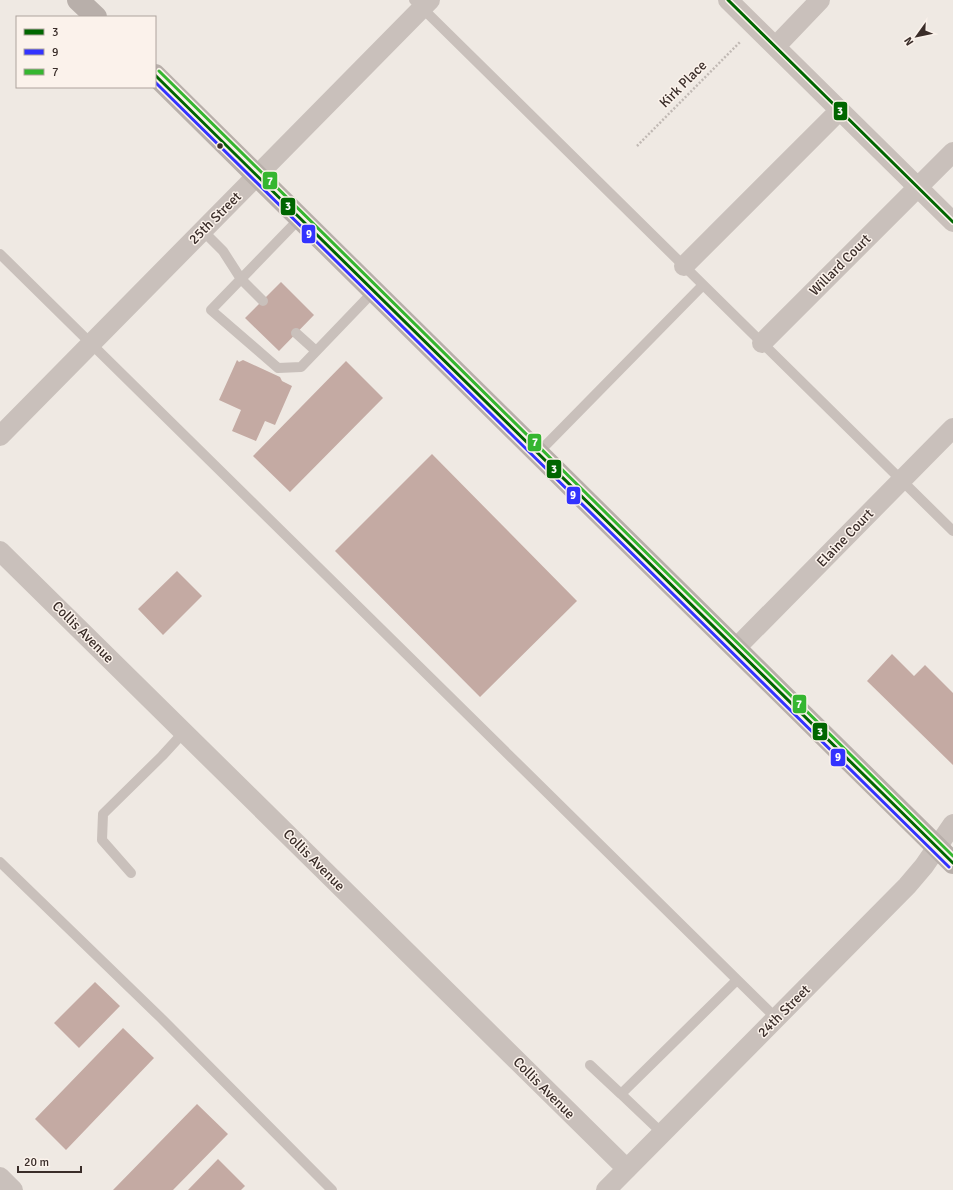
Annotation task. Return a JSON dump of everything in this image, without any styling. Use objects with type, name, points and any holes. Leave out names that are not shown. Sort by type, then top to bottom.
[{"type":"main road","points":[[78,0],[95,16]]},
{"type":"main road","points":[[156,76],[953,863]]},
{"type":"street","points":[[728,0],[953,222]]},
{"type":"street","points":[[776,46],[820,0]]},
{"type":"street","name":"25th Street","points":[[0,436],[257,176],[422,3]]},
{"type":"street","points":[[684,266],[840,110]]},
{"type":"street","name":"Willard Court","points":[[762,343],[953,152]]},
{"type":"street","name":"Elaine Court","points":[[736,648],[953,428]]},
{"type":"street","name":"Collis Avenue","points":[[0,551],[627,1169]]},
{"type":"street","name":"24th Street","points":[[606,1190],[907,886],[924,866],[953,824]]},
{"type":"street","points":[[0,1177],[13,1190]]},
{"type":"lane","points":[[422,3],[684,266],[953,531]]},
{"type":"lane","points":[[300,218],[211,310],[278,368],[301,367],[374,291]]},
{"type":"lane","points":[[203,231],[223,251],[241,279],[263,300]]},
{"type":"lane","points":[[0,254],[776,1018]]},
{"type":"lane","points":[[538,453],[703,284]]},
{"type":"lane","points":[[296,333],[316,351]]},
{"type":"lane","points":[[131,873],[102,840],[103,814],[162,756],[184,732]]},
{"type":"lane","points":[[0,862],[160,1017],[332,1190]]},
{"type":"lane","points":[[621,1094],[737,980]]},
{"type":"lane","points":[[590,1065],[662,1133]]},
{"type":"path","name":"Kirk Place","points":[[637,146],[744,37]]},
{"type":"building","points":[[281,282],[314,315],[279,351],[245,318]]},
{"type":"building","points":[[237,360],[239,362],[243,360],[280,377],[282,381],[292,386],[275,425],[265,421],[256,441],[232,431],[241,410],[219,400]]},
{"type":"building","points":[[346,361],[383,398],[290,492],[253,456]]},
{"type":"building","points":[[432,454],[577,601],[480,697],[335,551]]},
{"type":"building","points":[[177,571],[202,596],[163,635],[138,609]]},
{"type":"building","points":[[892,654],[914,676],[925,665],[953,693],[953,765],[867,681]]},
{"type":"building","points":[[95,982],[120,1006],[79,1048],[54,1023]]},
{"type":"building","points":[[123,1028],[154,1058],[66,1150],[35,1119]]},
{"type":"building","points":[[197,1104],[228,1134],[173,1190],[113,1190]]},
{"type":"building","points":[[218,1159],[245,1186],[241,1190],[188,1190]]},
{"type":"transit line","name":"3","points":[[728,0],[953,222]]},
{"type":"transit line","name":"7","points":[[159,71],[953,856]]},
{"type":"transit line","name":"3","points":[[156,76],[953,863]]},
{"type":"transit line","name":"9","points":[[156,83],[949,867]]}]
